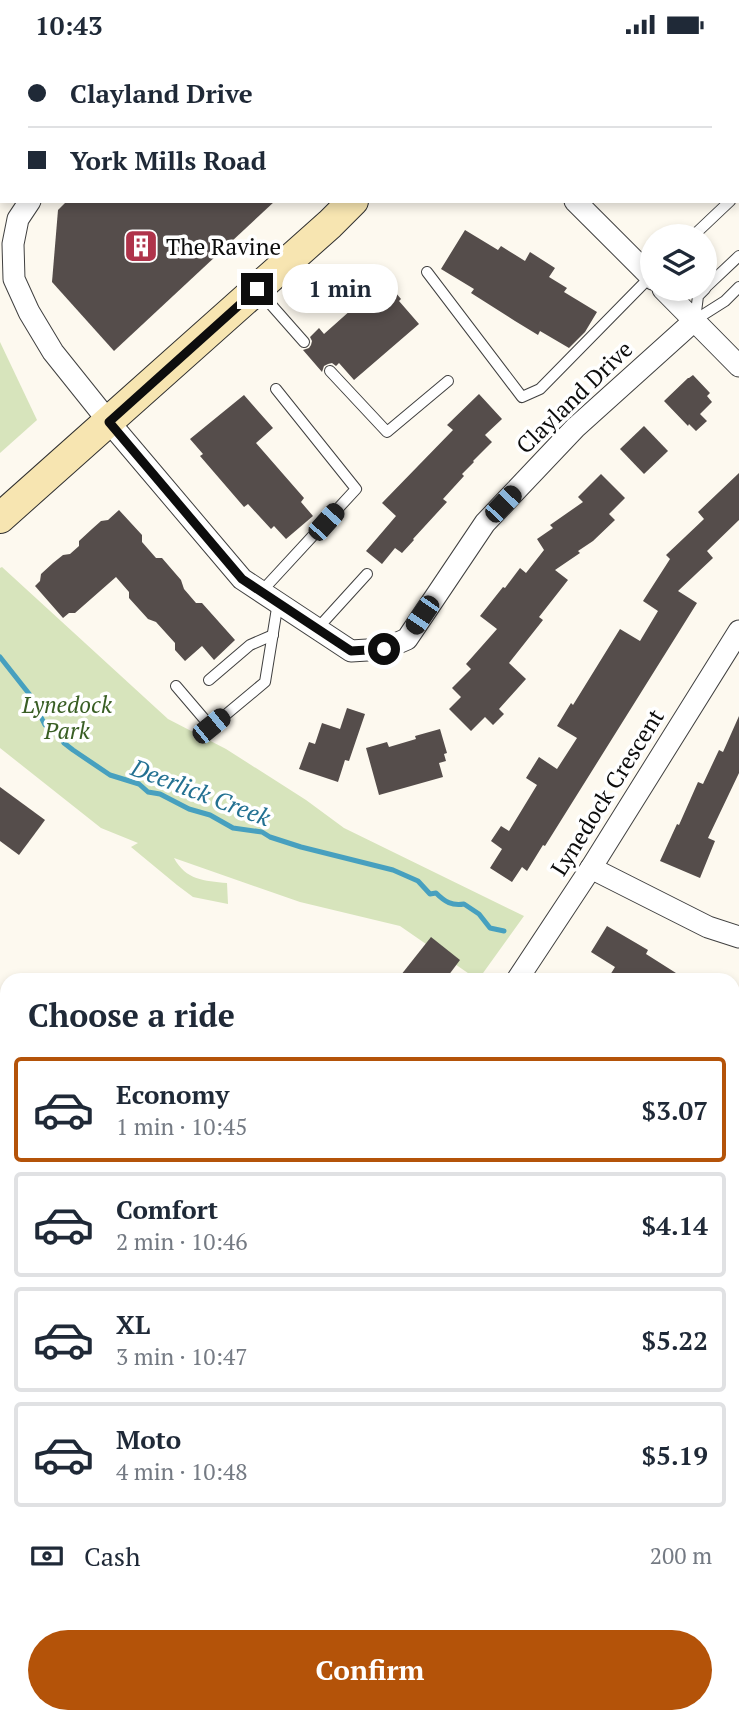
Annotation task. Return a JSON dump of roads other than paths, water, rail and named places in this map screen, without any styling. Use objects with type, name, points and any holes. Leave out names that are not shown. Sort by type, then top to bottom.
[{"type":"main road","points":[[0,518],[351,203]]},
{"type":"street","name":"Clayland Drive","points":[[29,203],[18,219],[13,244],[14,279],[29,312],[53,352],[242,579],[351,651],[384,649],[407,639],[485,523],[575,428],[695,320]]},
{"type":"street","points":[[577,203],[640,264]]},
{"type":"street","points":[[676,301],[739,366]]},
{"type":"street","name":"Lynedock Crescent","points":[[522,973],[733,653],[739,631]]},
{"type":"street","points":[[591,868],[708,927],[739,937]]},
{"type":"lane","points":[[706,224],[728,203]]},
{"type":"lane","points":[[717,277],[739,256]]},
{"type":"lane","points":[[427,272],[522,397],[540,389],[640,293]]},
{"type":"lane","points":[[695,320],[725,301],[739,287]]},
{"type":"lane","points":[[257,289],[304,342]]},
{"type":"lane","points":[[695,320],[697,301]]},
{"type":"lane","points":[[330,371],[387,432],[448,381]]},
{"type":"lane","points":[[176,686],[211,726],[265,682],[273,635],[270,597],[356,489],[276,389]]},
{"type":"lane","points":[[317,629],[367,575]]},
{"type":"lane","points":[[209,681],[250,645],[273,635]]},
{"type":"waterway","name":"Deerlick Creek","points":[[0,657],[30,695],[45,725],[58,732],[64,743],[73,750],[110,775],[139,784],[148,792],[160,794],[189,809],[210,815],[233,828],[262,832],[301,847],[393,870],[418,881],[430,894],[436,893],[452,904],[464,904],[479,914],[490,928],[504,931]]},
{"type":"place","name":"The Ravine","points":[[141,246]]},
{"type":"park label","name":"Lynedock Park","points":[[67,717]]}]
